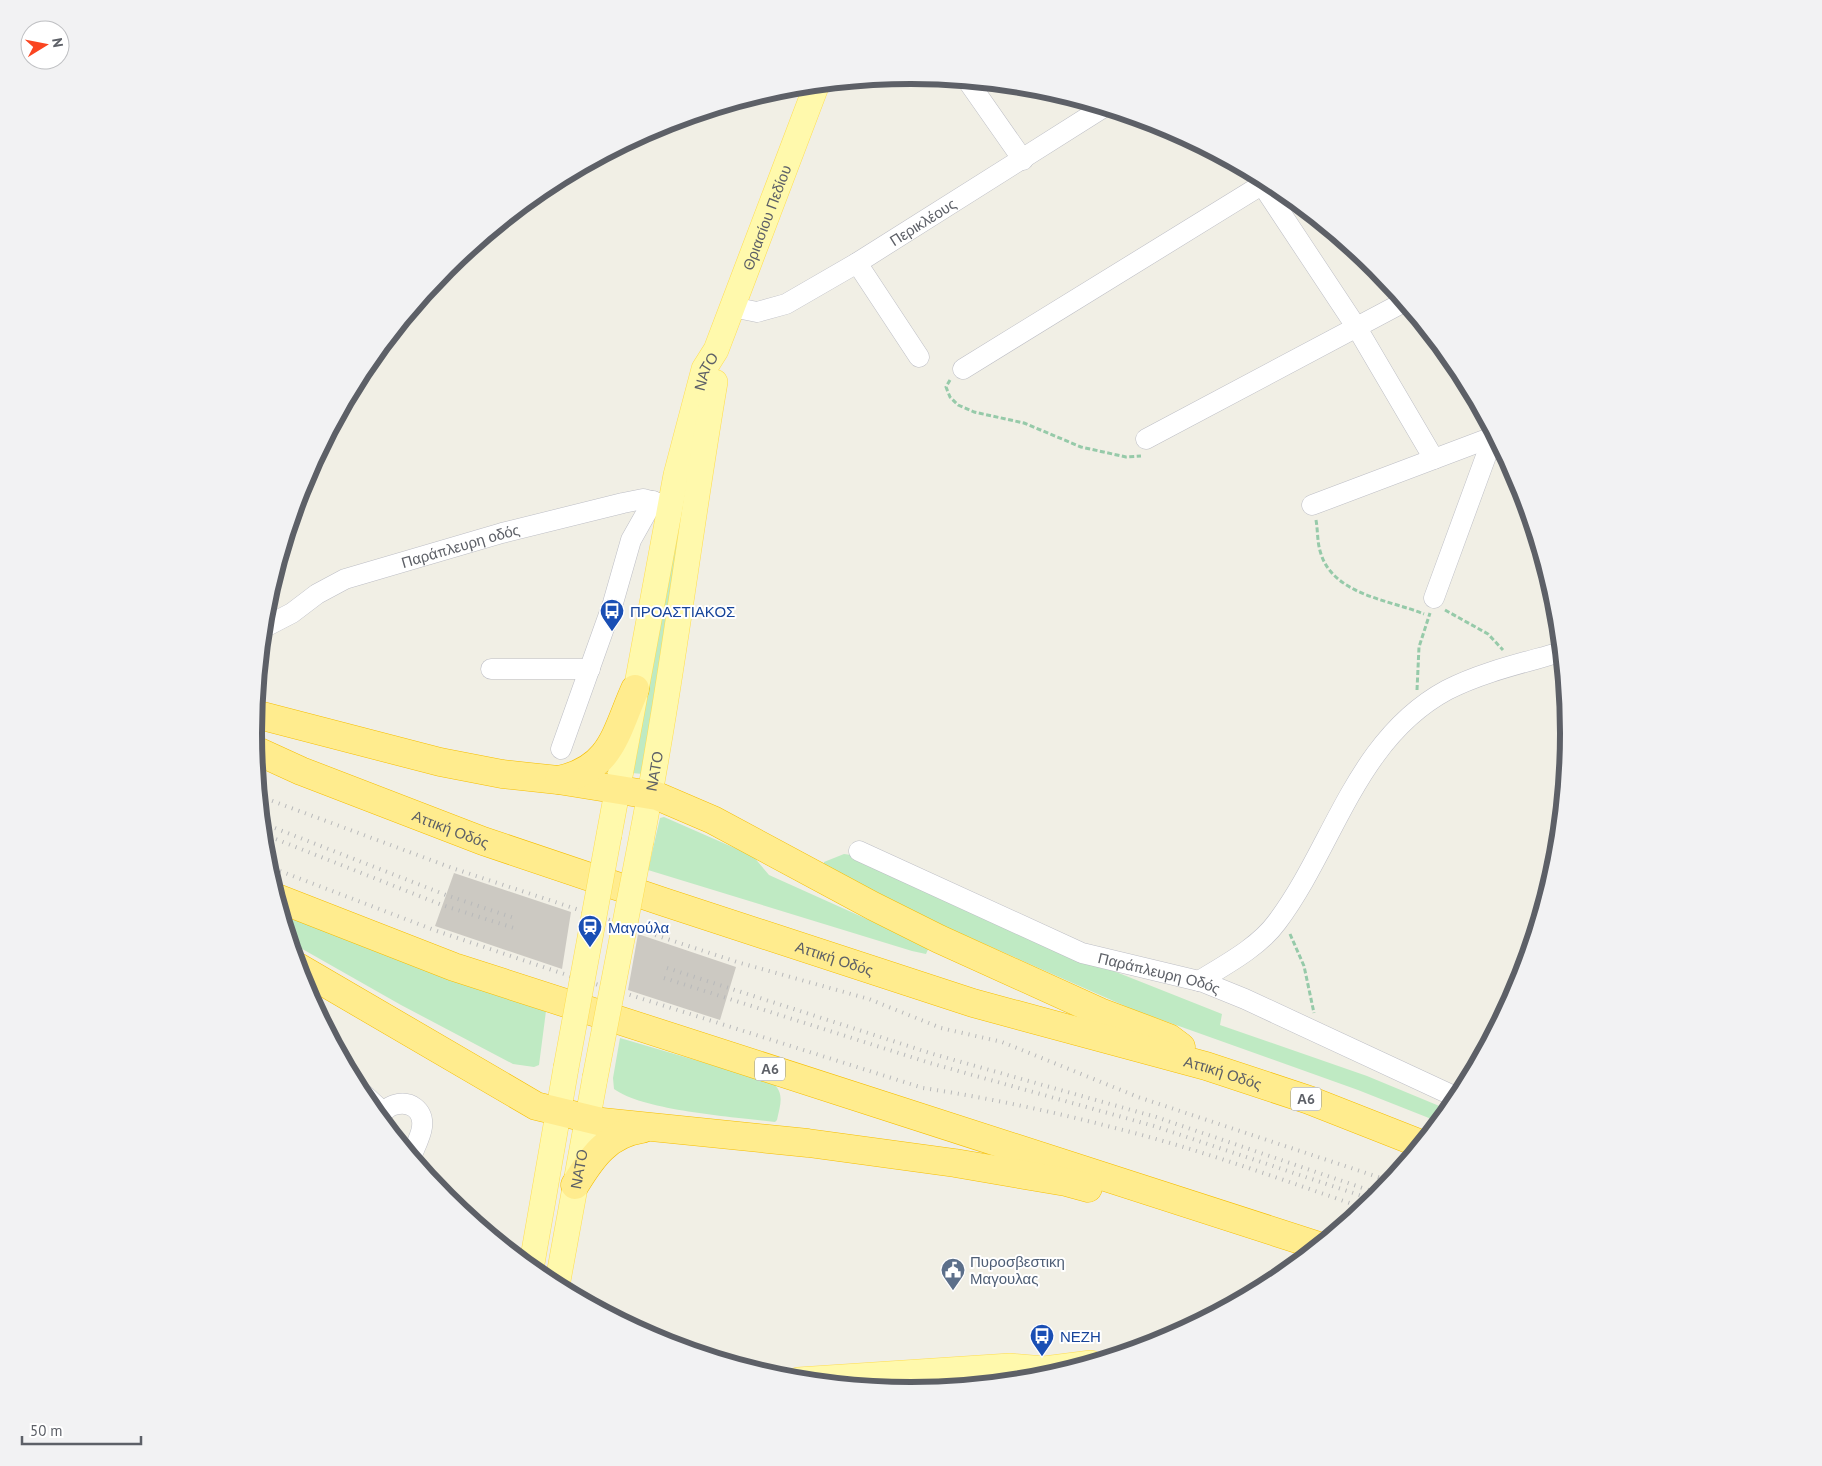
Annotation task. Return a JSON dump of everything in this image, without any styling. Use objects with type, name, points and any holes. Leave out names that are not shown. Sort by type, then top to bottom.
[{"type":"highway","points":[[558,780],[585,772],[606,755],[635,689]]},
{"type":"highway","points":[[262,716],[440,762],[502,774],[558,780],[650,794],[713,820],[873,906],[939,939],[1100,1012],[1169,1038],[1206,1066]]},
{"type":"highway","name":"Αττική Οδός","points":[[262,753],[301,771],[483,841],[664,902],[973,1003],[1206,1066],[1309,1100],[1415,1142]]},
{"type":"highway","name":"Α6","points":[[284,901],[454,967],[1311,1244]]},
{"type":"highway","points":[[307,972],[526,1102],[587,1120],[808,1143],[955,1163],[1066,1182],[1162,1210],[1267,1229]]},
{"type":"highway","points":[[575,1185],[587,1166],[606,1144],[630,1131],[652,1128]]},
{"type":"main road","name":"Θριασίου Πεδίου","points":[[716,350],[814,91]]},
{"type":"main road","name":"ΝΑΤΟ","points":[[533,1261],[558,1112],[635,689],[661,504],[684,441],[704,369],[716,350]]},
{"type":"main road","name":"ΝΑΤΟ","points":[[558,1278],[650,794],[715,379],[716,350]]},
{"type":"main road","points":[[833,1378],[1010,1366],[1043,1369]]},
{"type":"street","points":[[972,87],[1023,160]]},
{"type":"street","name":"Περικλέους","points":[[732,307],[756,312],[770,310],[786,304],[858,263],[1097,111]]},
{"type":"street","points":[[963,369],[1257,184]]},
{"type":"street","points":[[1268,191],[1357,328],[1434,459]]},
{"type":"street","points":[[858,263],[919,357]]},
{"type":"street","points":[[1146,439],[1399,305]]},
{"type":"street","points":[[1312,505],[1489,438]]},
{"type":"street","points":[[1432,607],[1491,443]]},
{"type":"street","name":"Παράπλευρη οδός","points":[[271,624],[292,613],[317,594],[345,579],[567,517],[643,499],[661,504]]},
{"type":"street","points":[[561,749],[614,603],[631,540],[661,504]]},
{"type":"street","points":[[1199,981],[1255,943],[1280,919],[1356,783],[1380,749],[1421,708],[1446,691],[1471,679],[1556,654]]},
{"type":"street","points":[[491,669],[590,669]]},
{"type":"street","name":"Παράπλευρη Οδός","points":[[859,851],[1082,953],[1199,981],[1245,999],[1451,1095]]},
{"type":"street","points":[[384,1112],[393,1105],[406,1103],[418,1109],[422,1116],[422,1128],[414,1150]]},
{"type":"path","points":[[963,369],[951,377],[946,387],[950,397],[958,405],[974,412],[1024,423],[1081,447],[1126,457],[1140,456],[1147,452],[1146,439]]},
{"type":"path","points":[[1312,505],[1321,556],[1332,574],[1353,588],[1444,610],[1488,634],[1516,665]]},
{"type":"path","points":[[1421,708],[1417,688],[1419,647],[1432,607]]},
{"type":"path","points":[[1280,919],[1291,935],[1304,966],[1314,1011],[1314,1032]]},
{"type":"green space","points":[[679,494],[688,496],[643,774],[632,773]]},
{"type":"green space","points":[[664,817],[753,856],[769,875],[929,947],[926,954],[648,870],[660,818]]},
{"type":"green space","points":[[844,854],[859,856],[1106,968],[1222,1014],[1220,1025],[1367,1076],[1442,1107],[1432,1119],[1358,1090],[1134,1010],[923,917],[824,864],[824,862]]},
{"type":"green space","points":[[289,916],[546,1011],[539,1065],[534,1067],[513,1064],[401,1005],[298,946]]},
{"type":"green space","points":[[620,1038],[773,1083],[777,1087],[780,1096],[777,1120],[775,1122],[691,1112],[646,1103],[628,1097],[614,1089],[613,1078]]},
{"type":"building","points":[[454,873],[571,912],[562,969],[435,926]]},
{"type":"building","points":[[638,934],[736,967],[720,1020],[628,990]]},
{"type":"railway","points":[[265,798],[455,869],[737,962],[869,999],[941,1028],[1002,1042],[1138,1097],[1383,1179]]},
{"type":"railway","points":[[268,825],[446,895],[517,919]]},
{"type":"railway","points":[[270,837],[442,905],[514,928]]},
{"type":"railway","points":[[276,870],[434,930],[561,973],[923,1088],[1046,1111],[1150,1137],[1356,1205]]},
{"type":"railway","points":[[667,968],[933,1054],[1156,1117],[1371,1191]]},
{"type":"railway","points":[[664,978],[930,1063],[1154,1126],[1365,1197]]},
{"type":"place","name":"ΠΡΟΑΣΤΙΑΚΟΣ","points":[[612,632]]},
{"type":"place","name":"Μαγούλα","points":[[590,948]]},
{"type":"place","name":"Πυροσβεστικη Μαγουλας","points":[[953,1291]]},
{"type":"place","name":"ΝΕΖΗ","points":[[1042,1357]]}]
